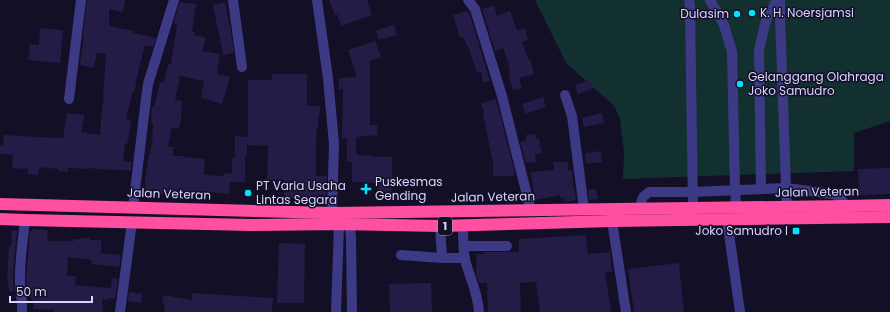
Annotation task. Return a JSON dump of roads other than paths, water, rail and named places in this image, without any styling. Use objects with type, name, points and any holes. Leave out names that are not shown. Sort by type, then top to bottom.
[{"type":"highway","name":"Jalan Veteran","points":[[0,204],[332,213],[693,208],[733,215],[787,207],[890,204]]},
{"type":"highway","name":"Jalan Veteran","points":[[0,219],[251,225],[345,224],[440,226],[612,221],[733,215],[890,217]]},
{"type":"street","points":[[69,99],[81,0]]},
{"type":"street","points":[[133,207],[148,84],[174,0]]},
{"type":"street","points":[[233,0],[242,66]]},
{"type":"street","points":[[317,0],[328,78],[334,144],[332,213]]},
{"type":"street","points":[[468,0],[475,9],[502,96],[531,211]]},
{"type":"street","points":[[688,0],[690,7],[693,208]]},
{"type":"street","points":[[710,0],[724,24],[732,52],[733,215],[740,312]]},
{"type":"street","points":[[761,189],[759,50],[766,20],[777,0]]},
{"type":"street","points":[[780,0],[787,207]]},
{"type":"street","points":[[565,95],[572,116],[584,209]]},
{"type":"street","points":[[639,209],[643,197],[649,192],[692,192],[786,188],[833,194],[839,196],[846,206]]},
{"type":"street","points":[[22,312],[20,276],[25,220]]},
{"type":"street","points":[[612,221],[626,312]]},
{"type":"street","points":[[120,312],[132,222]]},
{"type":"street","points":[[336,312],[345,224]]},
{"type":"street","points":[[345,224],[351,239],[352,312]]},
{"type":"street","points":[[463,225],[465,258],[474,286],[478,303],[478,312]]},
{"type":"street","points":[[440,226],[442,258]]},
{"type":"street","points":[[464,246],[507,246]]},
{"type":"street","points":[[401,255],[465,258]]},
{"type":"place","name":"K. H. Noersjamsi","points":[[752,13]]},
{"type":"place","name":"Dulasim","points":[[737,14]]},
{"type":"place","name":"Gelanggang Olahraga Joko Samudro","points":[[740,84]]},
{"type":"place","name":"Puskesmas Gending","points":[[366,189]]},
{"type":"place","name":"PT Varia Usaha Lintas Segara","points":[[248,193]]},
{"type":"place","name":"Joko Samudro I","points":[[796,231]]}]
